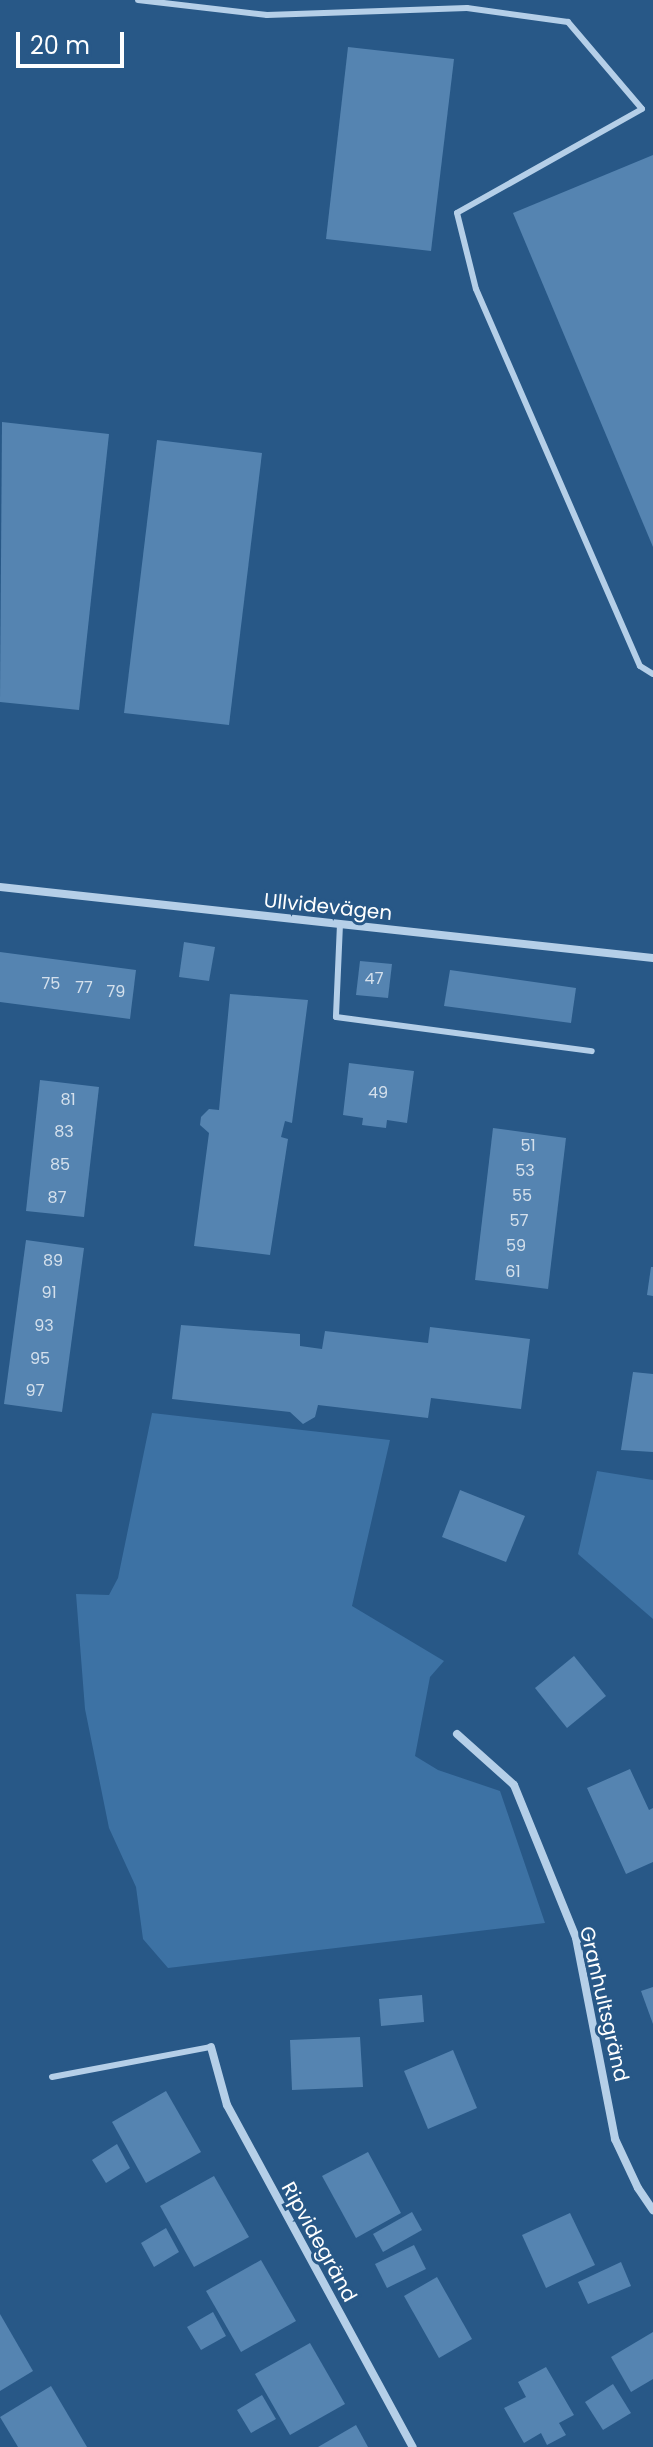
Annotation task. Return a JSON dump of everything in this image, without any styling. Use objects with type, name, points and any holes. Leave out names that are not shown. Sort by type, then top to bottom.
[{"type":"street","name":"Ullvidevägen","points":[[0,887],[653,958]]},
{"type":"street","name":"Granhultsgränd","points":[[457,1734],[514,1785],[576,1938],[615,2139],[638,2188],[653,2210]]},
{"type":"street","name":"Ripvidegränd","points":[[211,2047],[227,2105],[413,2447]]},
{"type":"lane","points":[[138,0],[267,15],[467,8],[568,22],[642,109],[457,213],[476,289],[640,666],[653,674]]},
{"type":"lane","points":[[340,924],[336,1017],[592,1051]]},
{"type":"lane","points":[[52,2077],[211,2047]]},
{"type":"shaded area","points":[[152,1413],[390,1440],[352,1606],[444,1661],[430,1677],[415,1756],[438,1770],[500,1791],[545,1923],[168,1968],[143,1939],[136,1887],[109,1828],[85,1709],[76,1594],[109,1595],[118,1578]]},
{"type":"shaded area","points":[[597,1471],[653,1480],[653,1619],[578,1554]]},
{"type":"building","points":[[348,47],[454,59],[431,251],[326,239]]},
{"type":"building","points":[[653,155],[653,547],[513,213]]},
{"type":"building","points":[[2,422],[109,434],[79,710],[0,702]]},
{"type":"building","points":[[157,440],[262,453],[229,725],[124,713]]},
{"type":"building","points":[[184,942],[215,947],[209,981],[179,977]]},
{"type":"building","points":[[0,952],[136,970],[130,1019],[0,1002]]},
{"type":"building","points":[[360,961],[392,964],[388,998],[356,995]]},
{"type":"building","points":[[450,970],[576,988],[571,1023],[444,1006]]},
{"type":"building","points":[[230,994],[308,1000],[292,1123],[285,1121],[281,1137],[288,1139],[270,1255],[194,1246],[209,1133],[200,1125],[201,1117],[209,1109],[219,1110]]},
{"type":"building","points":[[349,1063],[414,1071],[407,1123],[387,1120],[386,1128],[362,1125],[363,1118],[343,1115]]},
{"type":"building","points":[[40,1080],[99,1087],[84,1217],[26,1211]]},
{"type":"building","points":[[493,1128],[566,1138],[548,1289],[475,1280]]},
{"type":"building","points":[[26,1240],[84,1248],[62,1412],[4,1404]]},
{"type":"building","points":[[653,1267],[653,1296],[647,1295]]},
{"type":"building","points":[[181,1325],[300,1334],[300,1346],[322,1349],[325,1331],[428,1343],[430,1327],[530,1339],[521,1409],[431,1398],[428,1418],[318,1405],[315,1417],[303,1424],[290,1412],[172,1399]]},
{"type":"building","points":[[633,1372],[653,1374],[653,1452],[621,1450]]},
{"type":"building","points":[[460,1490],[525,1516],[506,1562],[442,1537]]},
{"type":"building","points":[[574,1656],[606,1696],[567,1728],[535,1688]]},
{"type":"building","points":[[630,1769],[649,1810],[653,1808],[653,1862],[626,1874],[587,1788]]},
{"type":"building","points":[[653,1987],[653,2024],[641,1991]]},
{"type":"building","points":[[422,1995],[424,2022],[381,2026],[379,1999]]},
{"type":"building","points":[[360,2037],[363,2087],[292,2090],[290,2040]]},
{"type":"building","points":[[453,2050],[477,2108],[428,2129],[404,2071]]},
{"type":"building","points":[[166,2091],[201,2152],[146,2183],[112,2122]]},
{"type":"building","points":[[117,2144],[130,2168],[106,2183],[92,2160]]},
{"type":"building","points":[[368,2152],[401,2213],[356,2238],[322,2176]]},
{"type":"building","points":[[214,2176],[249,2237],[194,2267],[160,2206]]},
{"type":"building","points":[[412,2212],[422,2230],[383,2252],[373,2234]]},
{"type":"building","points":[[570,2213],[595,2265],[546,2288],[522,2235]]},
{"type":"building","points":[[166,2228],[179,2252],[154,2267],[141,2243]]},
{"type":"building","points":[[414,2245],[426,2269],[387,2288],[375,2264]]},
{"type":"building","points":[[261,2260],[296,2321],[241,2352],[206,2291]]},
{"type":"building","points":[[621,2262],[631,2286],[588,2304],[578,2282]]},
{"type":"building","points":[[437,2277],[472,2339],[439,2358],[404,2296]]},
{"type":"building","points":[[213,2312],[226,2336],[201,2350],[187,2327]]},
{"type":"building","points":[[0,2314],[33,2371],[0,2391]]},
{"type":"building","points":[[653,2332],[653,2379],[631,2392],[611,2357]]},
{"type":"building","points":[[310,2343],[345,2404],[290,2435],[255,2374]]},
{"type":"building","points":[[546,2367],[574,2415],[559,2423],[566,2435],[547,2445],[541,2433],[524,2443],[504,2408],[526,2397],[518,2382]]},
{"type":"building","points":[[613,2384],[631,2413],[603,2430],[585,2402]]},
{"type":"building","points":[[51,2386],[87,2447],[18,2447],[0,2417]]},
{"type":"building","points":[[262,2395],[276,2419],[251,2433],[237,2410]]},
{"type":"building","points":[[356,2425],[368,2447],[318,2447]]}]
